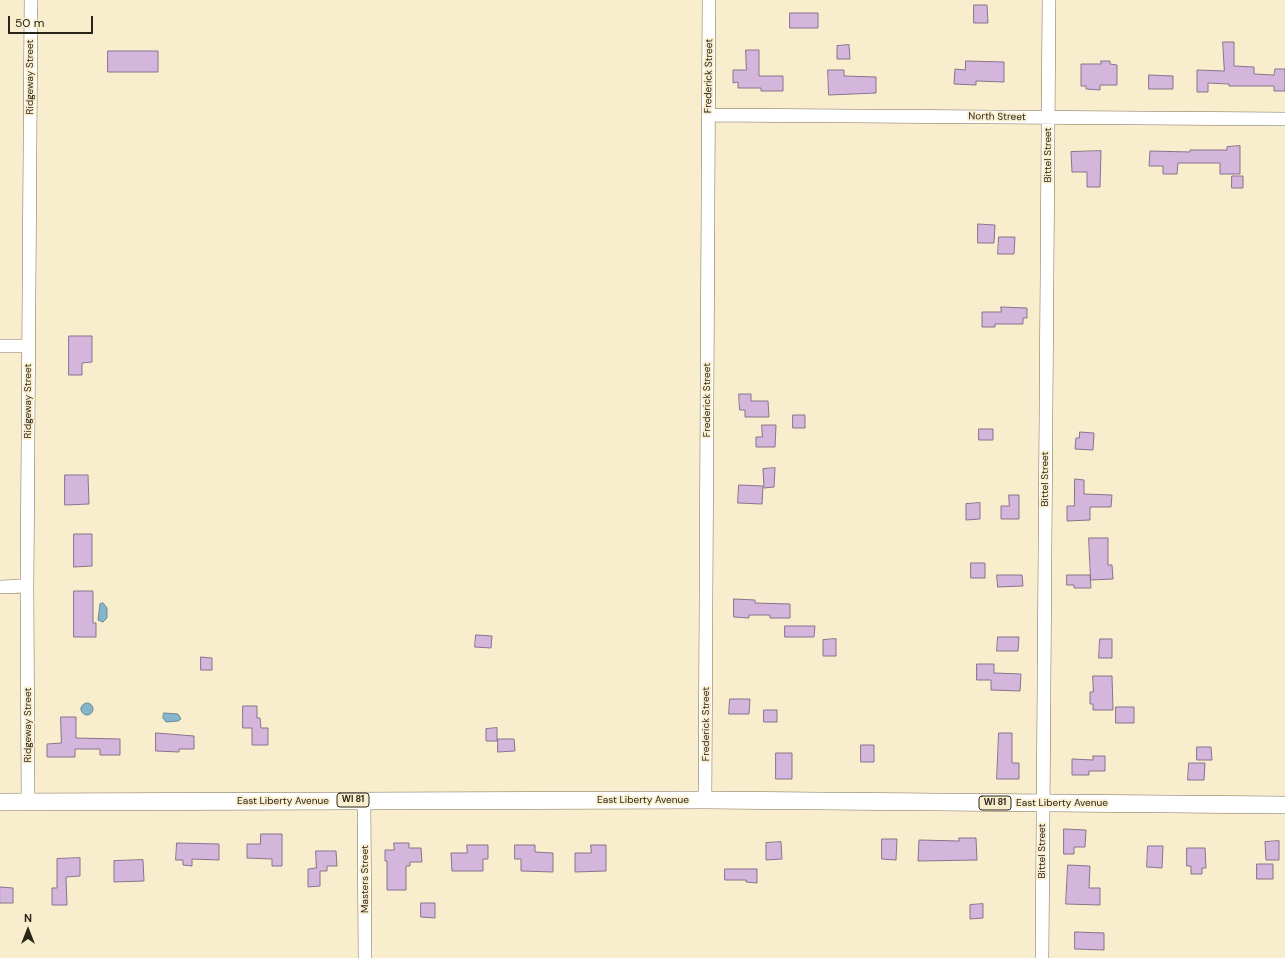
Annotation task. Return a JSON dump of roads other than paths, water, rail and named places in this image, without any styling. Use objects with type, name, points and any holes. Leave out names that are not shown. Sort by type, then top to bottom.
[{"type":"main road","name":"East Liberty Avenue","points":[[0,802],[705,800],[1285,805]]},
{"type":"street","name":"Ridgeway Street","points":[[28,802],[27,586],[30,0]]},
{"type":"street","name":"Frederick Street","points":[[705,800],[708,115],[710,0]]},
{"type":"street","name":"Bittel Street","points":[[1042,958],[1049,0]]},
{"type":"street","name":"North Street","points":[[708,115],[1285,119]]},
{"type":"street","points":[[0,346],[28,346]]},
{"type":"street","points":[[0,587],[27,586]]},
{"type":"street","name":"Masters Street","points":[[364,800],[365,958]]},
{"type":"water","points":[[103,603],[107,608],[107,618],[103,622],[98,620],[100,604]]},
{"type":"water","points":[[85,703],[89,703],[93,709],[89,715],[85,715],[81,711],[81,707]]},
{"type":"water","points":[[164,713],[178,714],[181,719],[178,721],[166,722],[163,718]]}]
